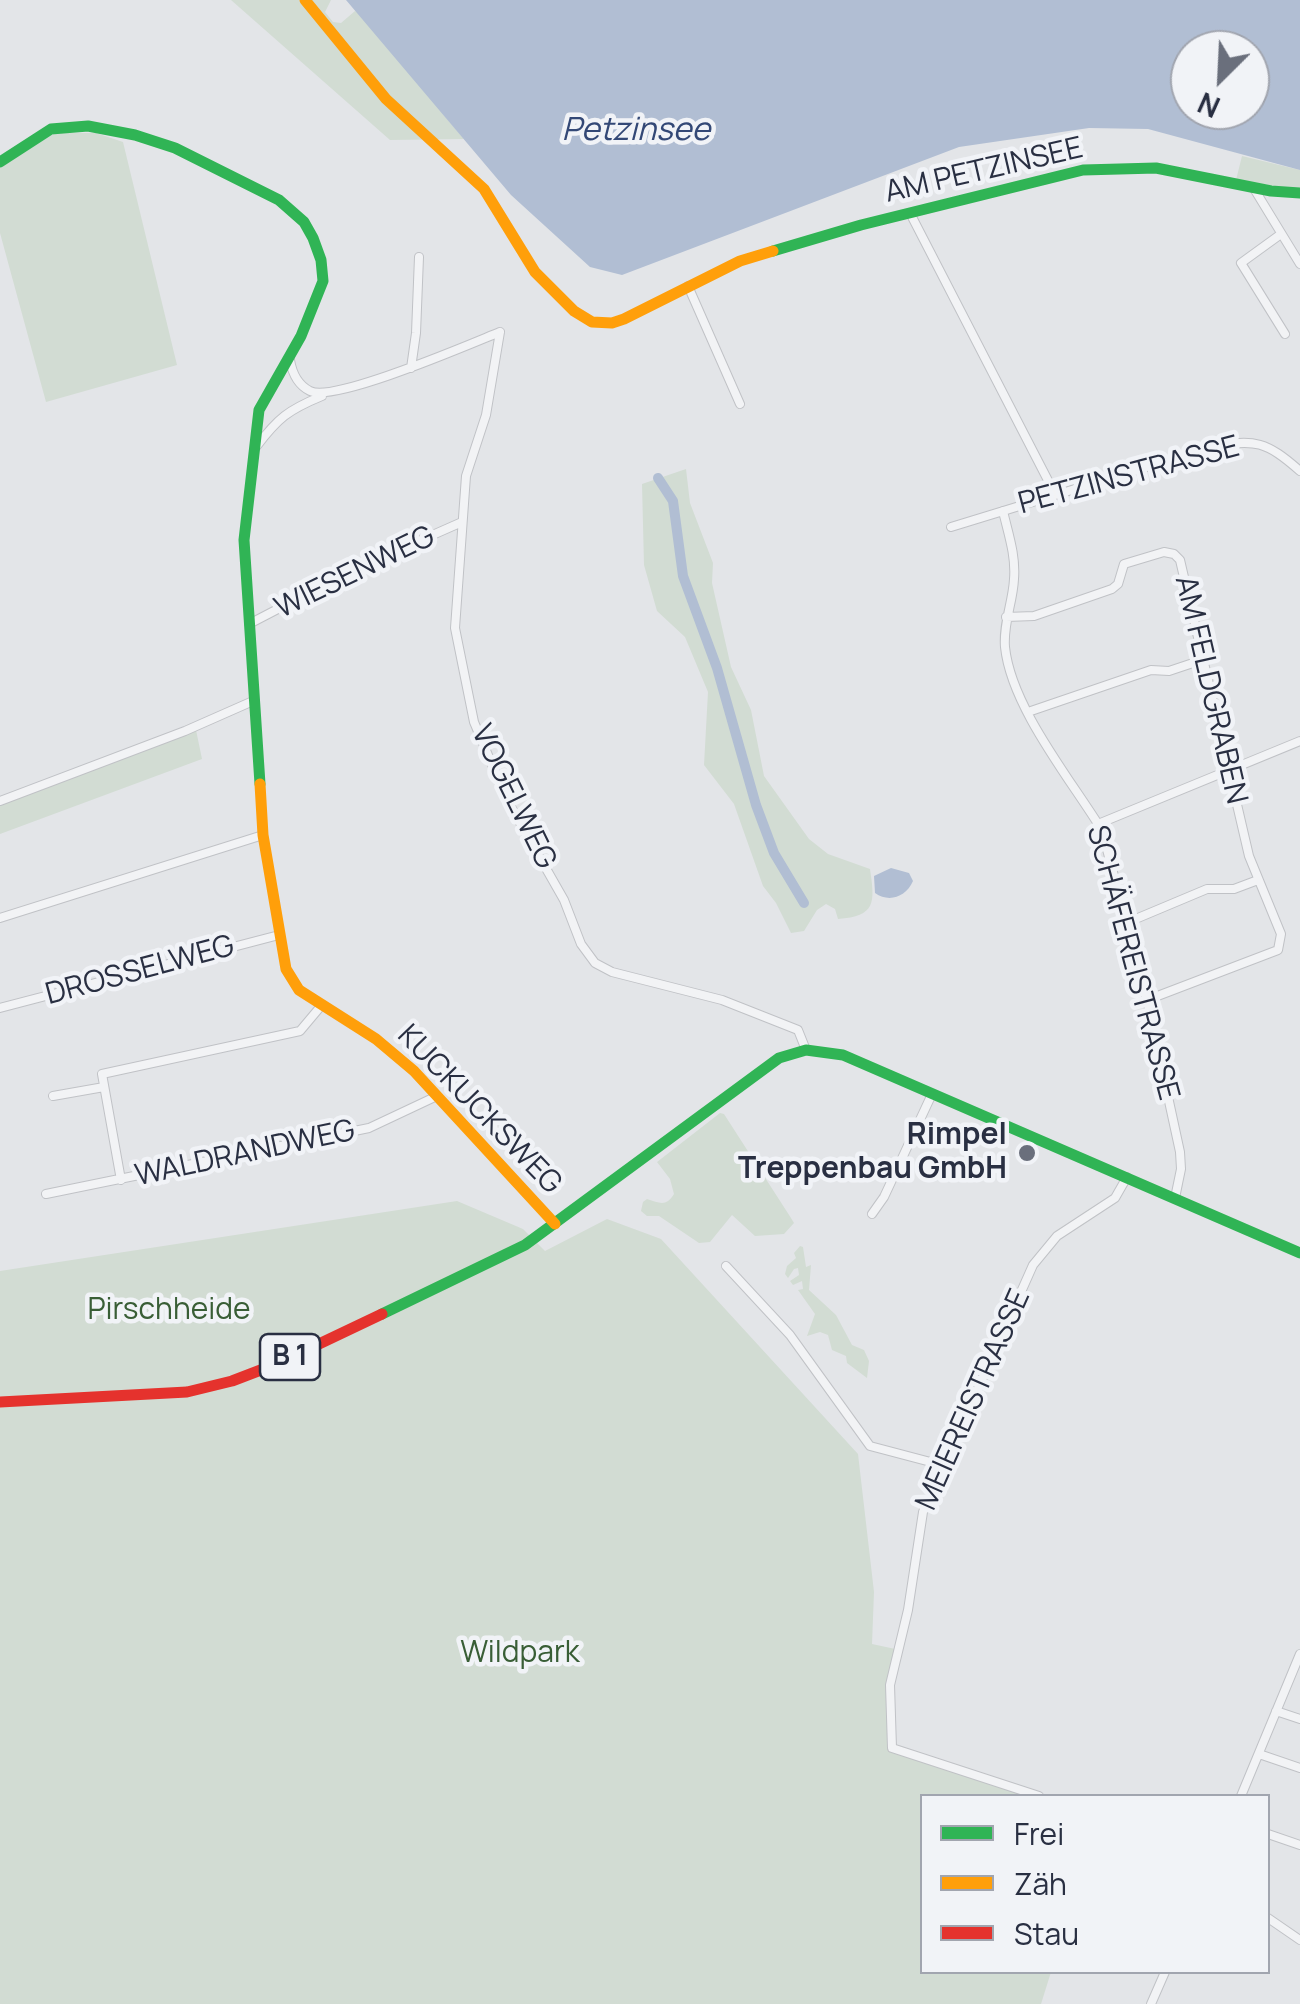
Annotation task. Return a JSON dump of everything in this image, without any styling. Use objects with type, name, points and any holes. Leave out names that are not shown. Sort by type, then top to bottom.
[{"type":"street","name":"AM PETZINSEE","points":[[305,0],[386,99],[484,189],[535,272],[582,318],[592,322],[612,323],[740,262],[910,213],[1093,168],[1182,171],[1283,194],[1300,193]]},
{"type":"street","points":[[0,162],[51,129],[88,126],[176,148],[280,200],[304,222],[321,260],[322,281],[312,312],[289,356],[292,371],[310,392],[326,394]]},
{"type":"street","points":[[1253,186],[1300,264]]},
{"type":"street","points":[[910,213],[1055,494]]},
{"type":"street","points":[[1281,234],[1242,263],[1285,334]]},
{"type":"street","points":[[254,450],[289,410],[326,394],[411,368],[420,257]]},
{"type":"street","points":[[688,286],[740,404]]},
{"type":"street","name":"VOGELWEG","points":[[411,368],[500,332],[486,415],[466,476],[455,628],[474,722],[507,800],[564,900],[581,944],[595,963],[612,972],[722,1000],[798,1030],[806,1050]]},
{"type":"street","name":"KUCKUCKSWEG","points":[[289,356],[259,410],[244,540],[262,835],[286,969],[298,990],[376,1039],[414,1071],[555,1224]]},
{"type":"street","name":"PETZINSTRASSE","points":[[950,527],[1243,441],[1262,444],[1300,471]]},
{"type":"street","name":"SCHÄFEREISTRASSE","points":[[1002,511],[1013,553],[1014,581],[1006,616],[1005,649],[1028,712],[1098,824],[1147,1000],[1180,1152],[1175,1198]]},
{"type":"street","name":"WIESENWEG","points":[[249,624],[349,572],[462,522]]},
{"type":"street","name":"AM FELDGRABEN","points":[[1006,616],[1034,616],[1112,588],[1118,584],[1124,564],[1164,552],[1174,554],[1183,572],[1258,880],[1281,934],[1278,950],[1147,1000]]},
{"type":"street","points":[[1028,712],[1152,670],[1169,671],[1202,660]]},
{"type":"street","points":[[0,801],[253,701]]},
{"type":"street","points":[[1098,824],[1300,741]]},
{"type":"street","points":[[0,918],[262,835]]},
{"type":"street","points":[[1126,923],[1208,889],[1234,889],[1258,880]]},
{"type":"street","name":"DROSSELWEG","points":[[0,1008],[279,935]]},
{"type":"street","points":[[122,1180],[102,1074],[300,1031],[322,1006]]},
{"type":"street","points":[[806,1050],[826,1050],[843,1056],[1300,1253]]},
{"type":"street","name":"B 1","points":[[0,1402],[163,1395],[232,1381],[474,1272],[525,1245],[779,1058],[806,1050]]},
{"type":"street","points":[[53,1096],[104,1087]]},
{"type":"street","points":[[872,1214],[884,1197],[932,1094]]},
{"type":"street","name":"WALDRANDWEG","points":[[46,1194],[369,1128],[437,1096]]},
{"type":"street","name":"MEIEREISTRASSE","points":[[1033,1794],[892,1748],[890,1684],[908,1610],[923,1512],[1033,1265],[1057,1236],[1116,1198],[1127,1177]]},
{"type":"street","points":[[726,1266],[790,1335],[870,1446],[942,1464]]},
{"type":"street","points":[[1242,1794],[1300,1654]]},
{"type":"street","points":[[1276,1711],[1300,1719]]},
{"type":"street","points":[[1258,1754],[1300,1768]]},
{"type":"street","points":[[1270,1835],[1300,1845]]},
{"type":"street","points":[[1270,1919],[1300,1940]]},
{"type":"street","points":[[1151,2004],[1164,1974]]},
{"type":"green space","points":[[231,0],[331,0],[325,12],[333,22],[341,23],[355,11],[389,25],[444,115],[464,139],[390,140]]},
{"type":"green space","points":[[55,133],[96,133],[123,142],[177,365],[46,402],[0,233],[0,167]]},
{"type":"green space","points":[[1242,156],[1300,170],[1300,190],[1236,180]]},
{"type":"green space","points":[[686,469],[690,503],[713,563],[712,583],[731,667],[751,710],[764,776],[809,839],[828,854],[870,869],[872,899],[860,915],[838,919],[835,909],[826,904],[817,910],[804,931],[791,933],[763,886],[734,804],[704,765],[708,692],[685,637],[657,611],[644,565],[642,484]]},
{"type":"green space","points":[[196,730],[202,759],[0,834],[0,804]]},
{"type":"green space","points":[[720,1113],[794,1223],[784,1234],[755,1236],[732,1215],[710,1242],[699,1243],[659,1216],[647,1216],[641,1211],[647,1199],[665,1202],[674,1194],[670,1179],[657,1162]]},
{"type":"green space","name":"Wildpark","points":[[457,1201],[523,1229],[545,1251],[607,1219],[661,1239],[858,1454],[874,1592],[872,1644],[900,1650],[890,1685],[892,1748],[1033,1794],[920,1794],[920,1974],[1050,1974],[1041,2004],[0,2004],[0,1271]]},
{"type":"green space","points":[[800,1246],[806,1267],[811,1265],[809,1290],[836,1315],[852,1345],[864,1350],[869,1361],[867,1378],[847,1363],[846,1356],[832,1350],[828,1335],[820,1332],[807,1336],[815,1314],[798,1290],[803,1289],[802,1281],[793,1285],[790,1281],[799,1275],[798,1268],[788,1278],[785,1274]]},
{"type":"water","name":"Petzinsee","points":[[346,0],[1300,0],[1300,170],[1148,129],[1089,128],[959,147],[622,275],[590,267],[511,195]]},
{"type":"water","points":[[891,868],[909,873],[913,881],[902,894],[886,898],[875,893],[874,876]]},
{"type":"waterway","points":[[658,478],[673,501],[683,576],[717,668],[756,805],[774,853],[804,903]]},
{"type":"traffic: fast","points":[[0,162],[51,129],[88,126],[135,135],[175,148],[279,200],[304,222],[313,238],[323,281],[301,336],[259,410],[244,540],[260,784]]},
{"type":"traffic: fast","points":[[773,251],[1083,170],[1156,168],[1300,193]]},
{"type":"traffic: fast","points":[[382,1314],[525,1245],[779,1058],[806,1050],[843,1055],[1300,1253]]},
{"type":"traffic: slow","points":[[305,0],[386,99],[484,189],[535,272],[574,311],[592,322],[624,319],[740,261],[773,251]]},
{"type":"traffic: slow","points":[[260,784],[263,835],[286,969],[299,990],[376,1039],[414,1071],[555,1224]]},
{"type":"traffic: jam","points":[[0,1402],[187,1392],[232,1381],[279,1363],[382,1314]]},
{"type":"place","name":"Rimpel Treppenbau GmbH","points":[[1027,1153]]},
{"type":"park label","name":"Pirschheide","points":[[169,1311]]}]
